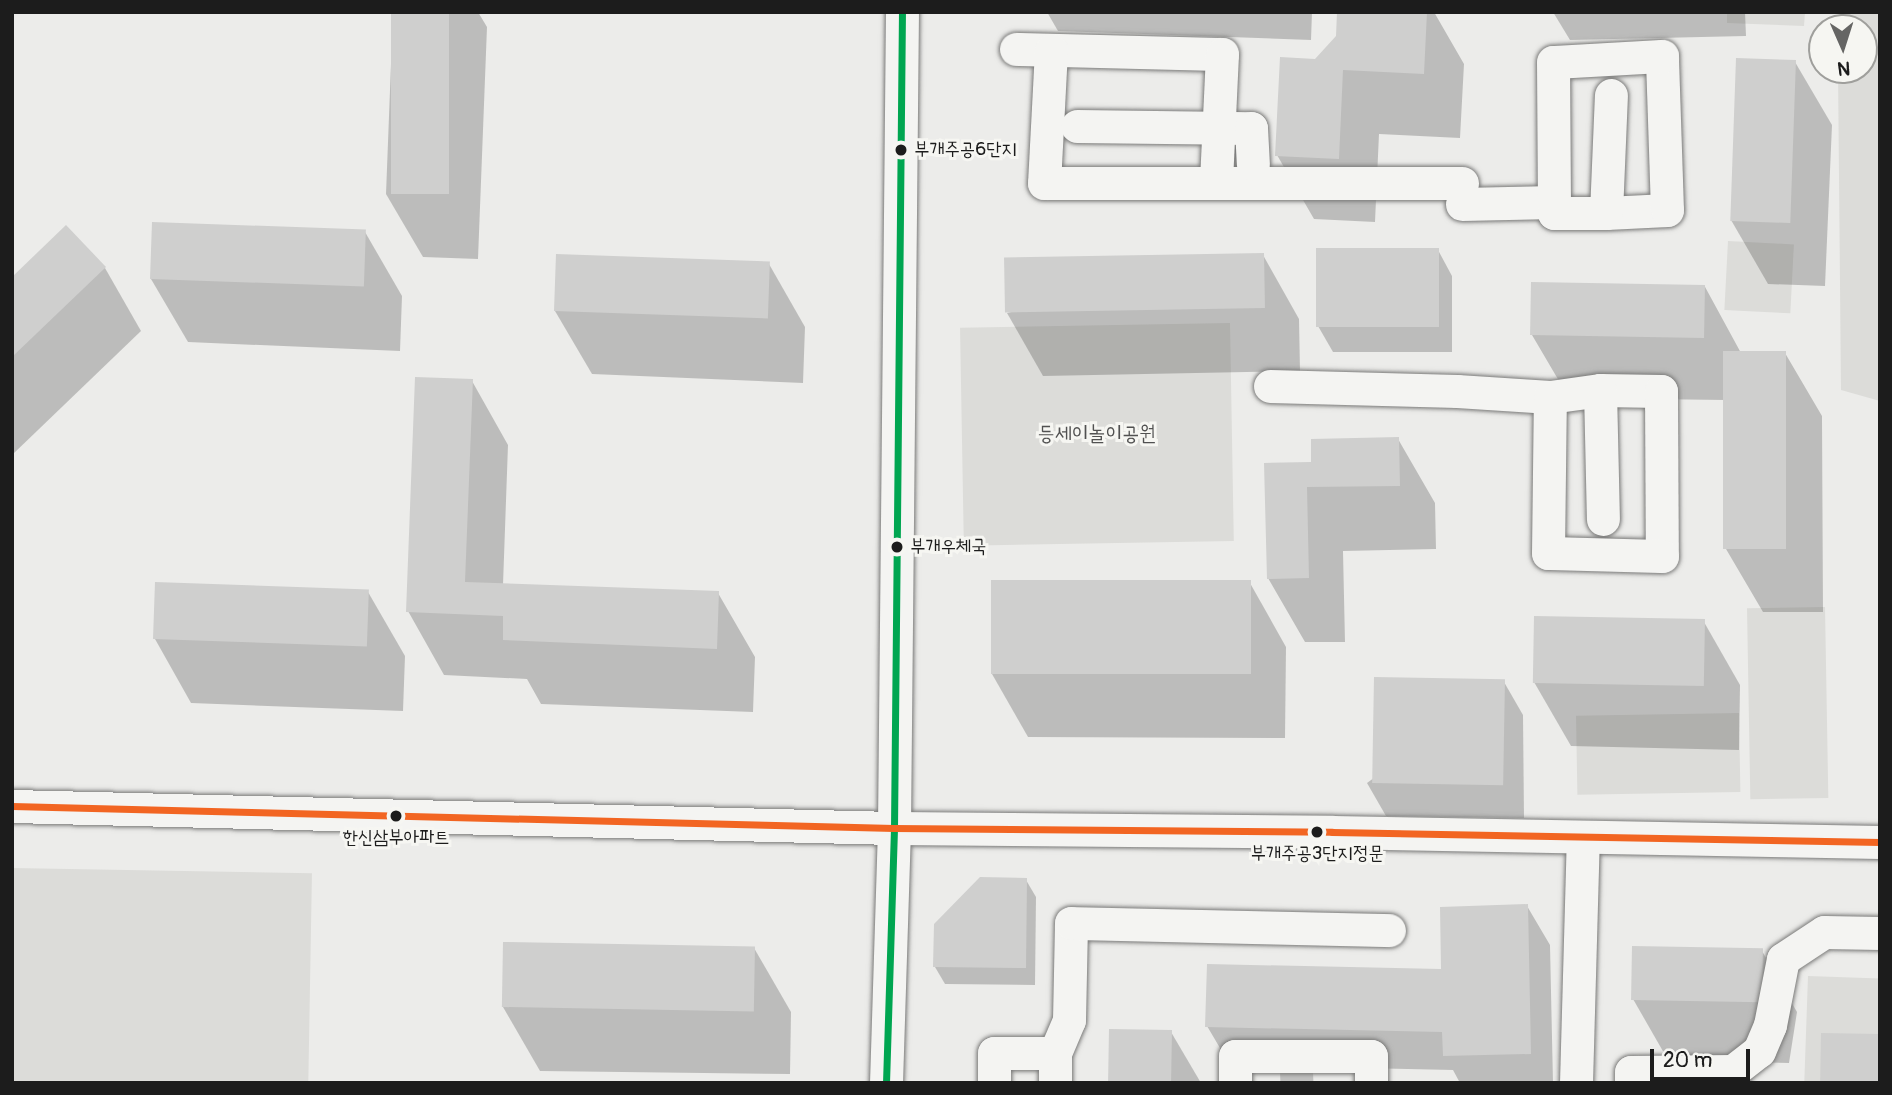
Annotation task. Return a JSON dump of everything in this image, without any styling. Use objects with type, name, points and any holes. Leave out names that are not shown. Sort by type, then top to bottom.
[{"type":"street","points":[[886,1083],[894,828],[902,12]]},
{"type":"street","points":[[1016,49],[1222,54],[1216,182]]},
{"type":"street","points":[[1051,50],[1044,183],[1216,182],[1462,194],[1554,202]]},
{"type":"street","points":[[1662,56],[1667,210],[1606,213],[1554,213],[1553,62],[1662,56]]},
{"type":"street","points":[[1606,213],[1611,95]]},
{"type":"street","points":[[1077,126],[1251,128],[1253,164]]},
{"type":"street","points":[[1270,386],[1457,391],[1550,397],[1600,390],[1661,391],[1661,556],[1548,553],[1550,397]]},
{"type":"street","points":[[1600,390],[1603,519]]},
{"type":"street","points":[[12,806],[894,828],[1880,842]]},
{"type":"street","points":[[1576,1083],[1583,837]]},
{"type":"street","points":[[993,1083],[993,1053],[1055,1068],[1069,1020],[1071,923],[1389,930]]},
{"type":"street","points":[[1631,1083],[1631,1072],[1733,1077],[1759,1051],[1766,1034],[1783,958],[1824,932],[1880,933]]},
{"type":"street","points":[[1235,1083],[1235,1056],[1371,1056],[1371,1083]]},
{"type":"shaded area","points":[[1727,12],[1805,12],[1804,26],[1727,23]]},
{"type":"shaded area","points":[[1880,12],[1880,401],[1841,390],[1838,84],[1878,84],[1878,14],[1839,14]]},
{"type":"shaded area","points":[[1728,241],[1794,244],[1790,313],[1724,310]]},
{"type":"shaded area","name":"등세이놀이공원","points":[[1230,323],[1234,541],[964,546],[960,328]]},
{"type":"shaded area","points":[[1825,607],[1828,798],[1750,799],[1747,608]]},
{"type":"shaded area","points":[[1739,713],[1740,792],[1577,795],[1576,716]]},
{"type":"shaded area","points":[[12,868],[312,873],[308,1083],[12,1083]]},
{"type":"shaded area","points":[[1808,976],[1880,979],[1876,1083],[1804,1083]]},
{"type":"building","points":[[391,12],[449,12],[449,194],[391,194]]},
{"type":"building","points":[[1337,12],[1427,12],[1424,74],[1343,70],[1339,159],[1275,156],[1280,57],[1315,59],[1336,36]]},
{"type":"building","points":[[1736,58],[1796,60],[1790,223],[1730,221]]},
{"type":"building","points":[[152,222],[366,229],[364,286],[150,279]]},
{"type":"building","points":[[66,225],[106,267],[12,357],[12,277]]},
{"type":"building","points":[[1316,248],[1439,248],[1439,327],[1316,327]]},
{"type":"building","points":[[1264,253],[1265,308],[1005,313],[1004,258]]},
{"type":"building","points":[[556,254],[770,261],[768,318],[554,311]]},
{"type":"building","points":[[1531,282],[1705,285],[1704,338],[1530,335]]},
{"type":"building","points":[[1723,351],[1786,351],[1786,549],[1723,549]]},
{"type":"building","points":[[415,377],[473,379],[465,582],[719,591],[717,649],[503,640],[503,616],[406,612]]},
{"type":"building","points":[[1399,437],[1400,486],[1307,487],[1309,578],[1267,579],[1264,463],[1311,462],[1311,439]]},
{"type":"building","points":[[991,580],[1251,580],[1251,674],[991,674]]},
{"type":"building","points":[[155,582],[369,589],[367,646],[153,639]]},
{"type":"building","points":[[1534,616],[1705,619],[1704,686],[1533,683]]},
{"type":"building","points":[[1374,677],[1505,679],[1503,785],[1372,783]]},
{"type":"building","points":[[980,877],[1027,878],[1026,968],[933,967],[934,924]]},
{"type":"building","points":[[1528,904],[1531,1054],[1443,1056],[1442,1032],[1205,1027],[1207,964],[1441,969],[1440,907]]},
{"type":"building","points":[[503,942],[755,946],[754,1011],[502,1007]]},
{"type":"building","points":[[1632,946],[1763,948],[1762,1002],[1631,1000]]},
{"type":"building","points":[[1109,1029],[1172,1030],[1171,1083],[1108,1083]]},
{"type":"building","points":[[1821,1033],[1880,1034],[1879,1083],[1820,1083]]},
{"type":"tunnel","points":[[1296,1056],[1297,1083]]},
{"type":"transit line","points":[[886,1083],[894,828],[902,12]]},
{"type":"transit line","points":[[12,806],[894,828],[1332,832],[1880,842]]},
{"type":"place","name":"부개주공6단지","points":[[901,150]]},
{"type":"place","name":"부개우체국","points":[[897,547]]},
{"type":"place","name":"한신삼부아파트","points":[[396,816]]},
{"type":"place","name":"부개주공3단지정문","points":[[1317,832]]}]
